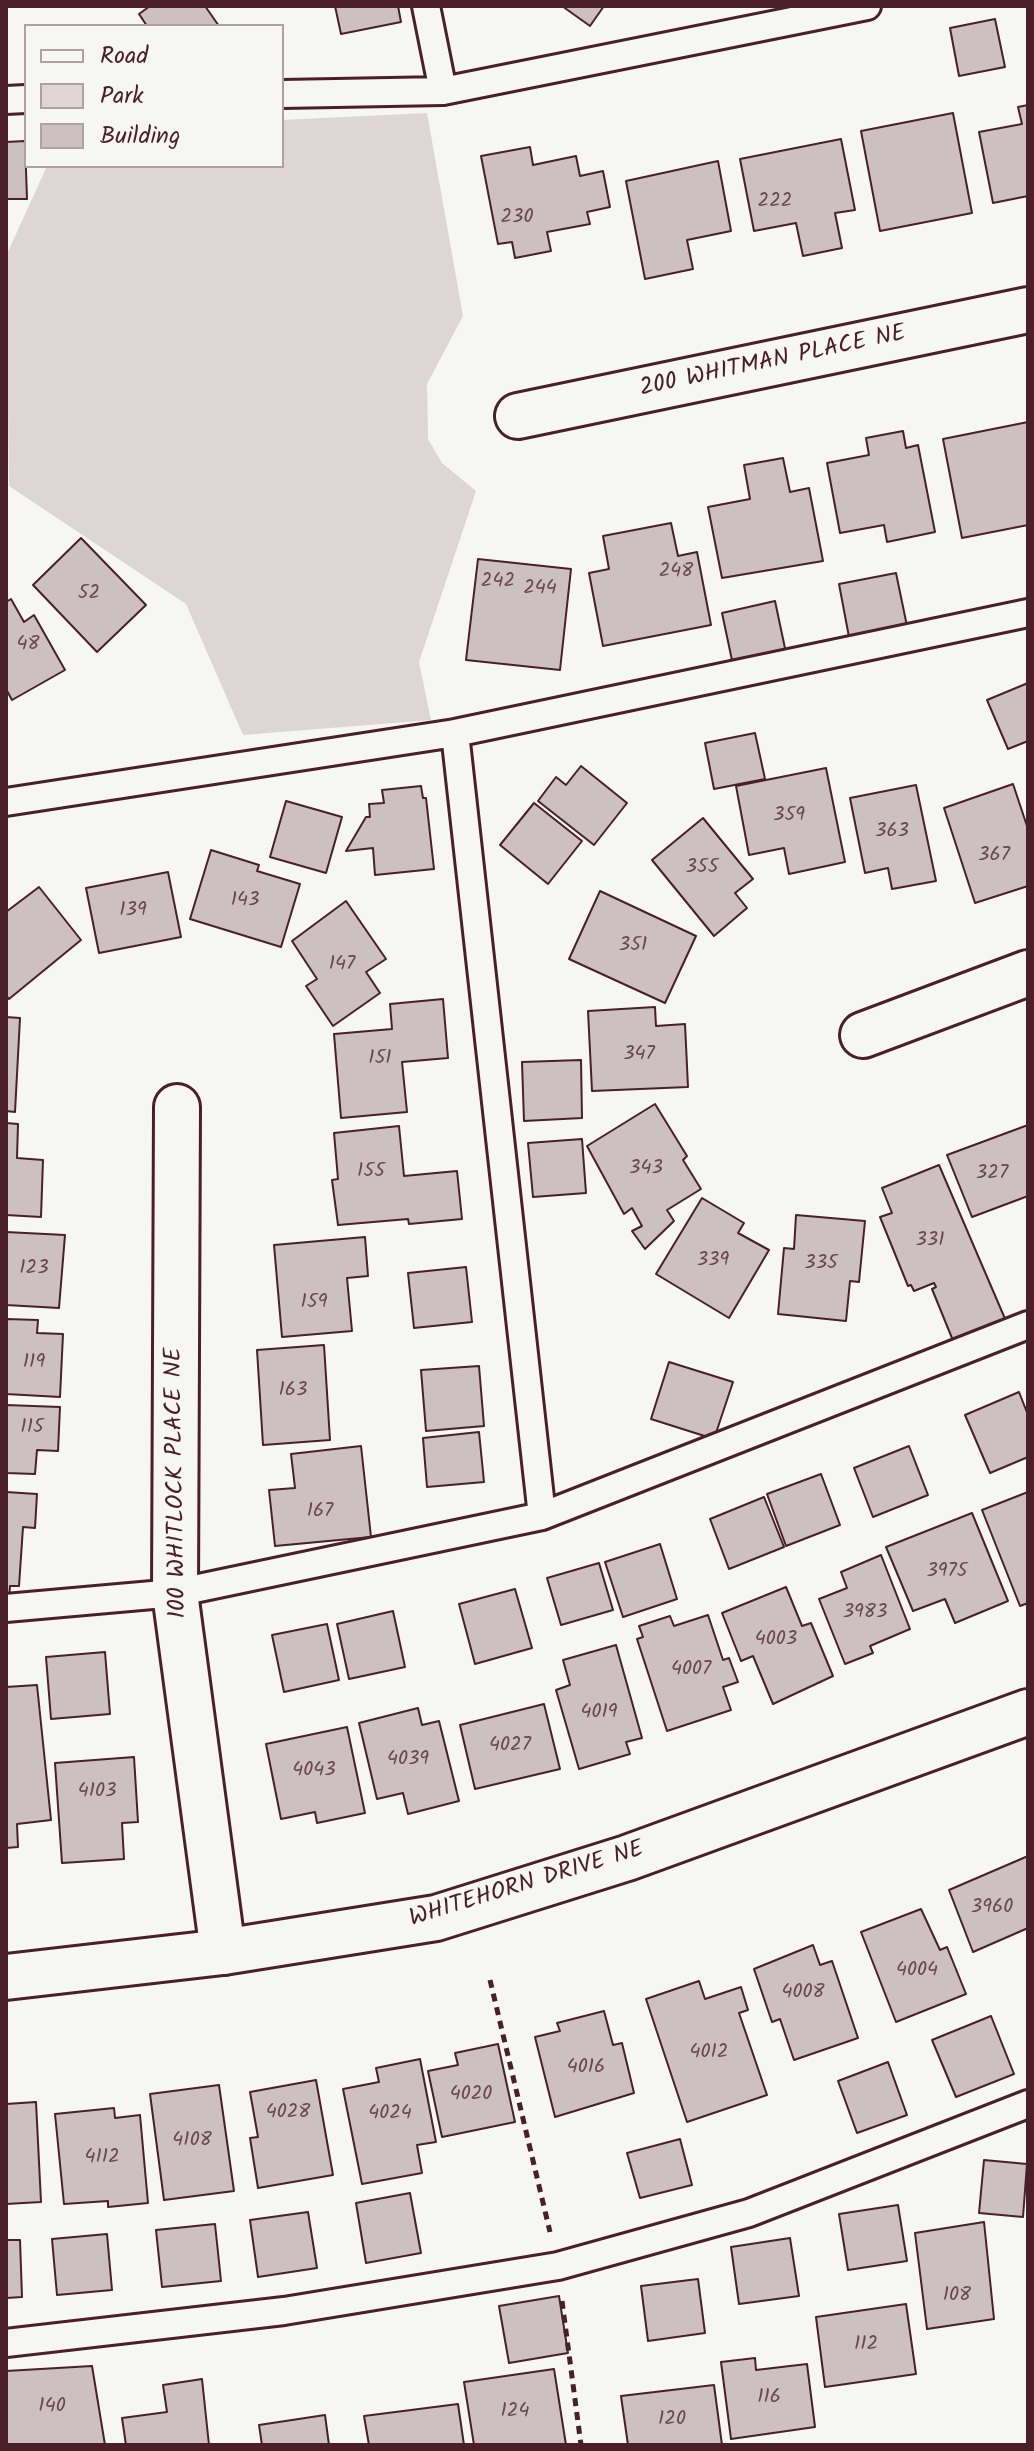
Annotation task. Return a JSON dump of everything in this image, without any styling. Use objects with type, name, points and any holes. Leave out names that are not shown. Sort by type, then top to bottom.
[{"type":"street","name":"200 WHITMAN PLACE NE","points":[[518,416],[1028,310]]},
{"type":"street","points":[[863,1035],[1028,973]]},
{"type":"street","name":"100 WHITLOCK PLACE NE","points":[[177,1107],[175,1593],[223,1952]]},
{"type":"street","name":"WHITEHORN DRIVE NE","points":[[6,1977],[223,1952],[436,1918],[627,1858],[1028,1712]]},
{"type":"lane","points":[[426,6],[443,91]]},
{"type":"lane","points":[[284,94],[443,91],[867,6]]},
{"type":"lane","points":[[6,802],[455,733],[1028,613]]},
{"type":"lane","points":[[455,733],[542,1516]]},
{"type":"lane","points":[[6,1608],[175,1593],[542,1516],[1028,1325]]},
{"type":"lane","points":[[6,2343],[284,2311],[558,2266],[749,2213],[1028,2104]]},
{"type":"path","points":[[490,1980],[558,2266],[581,2445]]},
{"type":"green space","points":[[427,113],[463,316],[427,384],[428,439],[442,463],[476,491],[419,662],[431,720],[243,735],[186,604],[9,486],[6,256],[46,168],[284,168],[284,120]]},
{"type":"building","points":[[150,6],[205,6],[218,24],[146,24],[139,14]]},
{"type":"building","points":[[335,6],[398,6],[401,22],[341,34]]},
{"type":"building","points":[[562,6],[604,6],[590,26]]},
{"type":"building","points":[[995,19],[1005,67],[959,76],[950,28]]},
{"type":"building","points":[[1028,105],[1028,196],[993,203],[979,132],[1022,124],[1018,107]]},
{"type":"building","points":[[953,113],[972,213],[880,231],[861,131]]},
{"type":"building","points":[[841,139],[855,210],[835,213],[842,248],[803,256],[796,223],[754,231],[740,159]]},
{"type":"building","points":[[24,141],[27,199],[6,199],[6,142]]},
{"type":"building","points":[[530,147],[533,165],[576,156],[580,176],[603,171],[610,207],[587,212],[590,224],[547,232],[551,251],[515,258],[512,242],[498,244],[481,156]]},
{"type":"building","points":[[718,161],[731,231],[687,240],[693,269],[645,279],[626,181]]},
{"type":"building","points":[[1028,422],[1028,525],[962,538],[943,439]]},
{"type":"building","points":[[903,431],[906,448],[918,445],[935,532],[887,542],[884,525],[840,533],[827,463],[869,455],[866,438]]},
{"type":"building","points":[[783,458],[790,492],[809,488],[823,561],[722,578],[708,507],[750,499],[744,465]]},
{"type":"building","points":[[671,523],[678,556],[697,552],[711,625],[603,646],[589,573],[609,569],[603,536]]},
{"type":"building","points":[[81,538],[146,605],[97,652],[33,585]]},
{"type":"building","points":[[478,559],[571,569],[560,670],[466,660]]},
{"type":"building","points":[[896,573],[907,626],[849,637],[839,584]]},
{"type":"building","points":[[11,599],[24,622],[34,615],[65,670],[12,700],[6,689],[6,602]]},
{"type":"building","points":[[775,601],[786,653],[733,665],[722,613]]},
{"type":"building","points":[[1028,683],[1028,741],[1008,749],[987,700]]},
{"type":"building","points":[[755,733],[765,779],[714,789],[705,743]]},
{"type":"building","points":[[581,766],[627,803],[594,845],[538,801],[556,777],[566,785]]},
{"type":"building","points":[[826,768],[845,862],[789,874],[784,848],[749,855],[736,786]]},
{"type":"building","points":[[1013,784],[1028,829],[1028,886],[975,903],[944,808]]},
{"type":"building","points":[[916,785],[936,881],[892,889],[888,868],[865,873],[850,798]]},
{"type":"building","points":[[421,786],[423,798],[426,798],[434,869],[375,875],[373,848],[346,851],[366,817],[370,817],[369,804],[384,803],[382,790]]},
{"type":"building","points":[[286,801],[342,817],[326,873],[270,857]]},
{"type":"building","points":[[534,803],[582,841],[548,884],[500,845]]},
{"type":"building","points":[[703,818],[753,879],[735,893],[747,908],[714,936],[652,860]]},
{"type":"building","points":[[211,850],[259,865],[257,871],[300,884],[281,947],[190,919]]},
{"type":"building","points":[[168,872],[181,937],[99,953],[86,888]]},
{"type":"building","points":[[39,887],[81,940],[9,999],[6,995],[6,912]]},
{"type":"building","points":[[600,891],[696,936],[665,1003],[569,959]]},
{"type":"building","points":[[346,901],[386,959],[366,972],[380,993],[333,1026],[306,986],[317,979],[292,941]]},
{"type":"building","points":[[443,999],[448,1058],[402,1062],[407,1112],[341,1118],[334,1034],[392,1029],[390,1004]]},
{"type":"building","points":[[655,1007],[656,1026],[685,1024],[688,1087],[592,1091],[588,1011]]},
{"type":"building","points":[[6,1017],[20,1018],[15,1112],[6,1111]]},
{"type":"building","points":[[581,1060],[582,1118],[524,1121],[522,1062]]},
{"type":"building","points":[[655,1104],[687,1156],[683,1160],[701,1189],[667,1210],[674,1221],[645,1249],[632,1231],[642,1226],[632,1208],[624,1214],[587,1146]]},
{"type":"building","points":[[6,1123],[18,1124],[17,1158],[43,1160],[41,1217],[6,1215]]},
{"type":"building","points":[[1028,1125],[1028,1196],[972,1217],[947,1155]]},
{"type":"building","points":[[399,1126],[404,1176],[457,1171],[462,1219],[409,1224],[408,1219],[338,1225],[332,1180],[338,1179],[334,1133]]},
{"type":"building","points":[[582,1139],[586,1193],[533,1197],[528,1143]]},
{"type":"building","points":[[939,1165],[1006,1321],[954,1343],[932,1289],[936,1287],[934,1283],[914,1291],[911,1285],[908,1286],[880,1217],[892,1213],[882,1188]]},
{"type":"building","points":[[702,1198],[744,1223],[738,1233],[769,1250],[729,1318],[656,1274]]},
{"type":"building","points":[[796,1215],[865,1221],[859,1282],[850,1281],[846,1321],[778,1314],[784,1248],[794,1249]]},
{"type":"building","points":[[6,1232],[65,1235],[59,1308],[6,1305]]},
{"type":"building","points":[[365,1237],[368,1276],[347,1278],[352,1331],[282,1337],[274,1245]]},
{"type":"building","points":[[466,1267],[472,1322],[414,1328],[408,1273]]},
{"type":"building","points":[[6,1319],[38,1320],[37,1333],[63,1334],[60,1397],[6,1394]]},
{"type":"building","points":[[324,1345],[330,1440],[263,1445],[257,1350]]},
{"type":"building","points":[[669,1362],[733,1382],[714,1439],[651,1419]]},
{"type":"building","points":[[479,1366],[484,1426],[426,1431],[421,1370]]},
{"type":"building","points":[[1019,1392],[1028,1415],[1028,1457],[990,1473],[965,1415]]},
{"type":"building","points":[[6,1405],[60,1407],[58,1451],[37,1450],[35,1474],[6,1473]]},
{"type":"building","points":[[479,1432],[484,1482],[427,1487],[423,1438]]},
{"type":"building","points":[[361,1446],[371,1537],[275,1546],[269,1490],[295,1488],[291,1454]]},
{"type":"building","points":[[909,1446],[928,1495],[873,1517],[854,1468]]},
{"type":"building","points":[[821,1474],[840,1525],[786,1546],[767,1494]]},
{"type":"building","points":[[6,1492],[37,1494],[35,1528],[23,1527],[19,1586],[10,1586],[9,1600],[6,1600]]},
{"type":"building","points":[[1028,1492],[1028,1603],[1020,1606],[982,1510]]},
{"type":"building","points":[[764,1497],[784,1547],[729,1569],[710,1519]]},
{"type":"building","points":[[972,1513],[1008,1601],[955,1623],[945,1599],[913,1611],[886,1547]]},
{"type":"building","points":[[660,1544],[677,1599],[623,1617],[605,1562]]},
{"type":"building","points":[[881,1555],[910,1629],[870,1646],[873,1653],[845,1664],[819,1599],[847,1588],[841,1572]]},
{"type":"building","points":[[599,1563],[613,1610],[561,1625],[547,1578]]},
{"type":"building","points":[[786,1587],[802,1626],[811,1623],[833,1676],[773,1704],[753,1656],[741,1661],[722,1613]]},
{"type":"building","points":[[515,1589],[532,1648],[475,1664],[459,1604]]},
{"type":"building","points":[[393,1611],[405,1667],[349,1679],[337,1624]]},
{"type":"building","points":[[708,1615],[723,1660],[729,1658],[738,1682],[723,1687],[731,1710],[667,1731],[637,1639],[643,1637],[639,1626],[670,1616],[674,1626]]},
{"type":"building","points":[[327,1624],[339,1680],[284,1692],[272,1635]]},
{"type":"building","points":[[616,1645],[642,1738],[626,1742],[630,1754],[579,1769],[556,1690],[570,1685],[563,1660]]},
{"type":"building","points":[[105,1652],[110,1714],[51,1719],[46,1657]]},
{"type":"building","points":[[37,1685],[51,1820],[17,1824],[18,1847],[6,1848],[6,1687]]},
{"type":"building","points":[[544,1704],[560,1769],[475,1789],[460,1725]]},
{"type":"building","points":[[418,1708],[422,1725],[439,1721],[459,1801],[408,1814],[403,1793],[377,1799],[359,1723]]},
{"type":"building","points":[[347,1727],[365,1813],[317,1823],[315,1812],[281,1819],[266,1744]]},
{"type":"building","points":[[134,1757],[138,1822],[122,1823],[124,1859],[62,1863],[55,1763]]},
{"type":"building","points":[[1028,1856],[1028,1928],[973,1952],[949,1890]]},
{"type":"building","points":[[921,1909],[940,1950],[947,1947],[966,1994],[896,2022],[861,1932]]},
{"type":"building","points":[[813,1945],[820,1965],[832,1961],[858,2038],[794,2060],[780,2019],[772,2022],[754,1969]]},
{"type":"building","points":[[699,1981],[705,1999],[741,1987],[748,2010],[739,2013],[767,2095],[687,2122],[646,1999]]},
{"type":"building","points":[[604,2011],[613,2045],[622,2043],[634,2093],[555,2117],[535,2037],[560,2031],[557,2023]]},
{"type":"building","points":[[991,2016],[1014,2074],[956,2097],[932,2040]]},
{"type":"building","points":[[498,2044],[515,2122],[442,2137],[428,2071],[458,2065],[455,2053]]},
{"type":"building","points":[[420,2059],[436,2142],[417,2145],[422,2173],[362,2184],[343,2089],[379,2082],[376,2068]]},
{"type":"building","points":[[888,2062],[907,2115],[857,2133],[838,2081]]},
{"type":"building","points":[[316,2080],[333,2175],[258,2188],[250,2138],[258,2137],[250,2092]]},
{"type":"building","points":[[219,2085],[234,2191],[164,2200],[150,2094]]},
{"type":"building","points":[[36,2102],[41,2202],[6,2204],[6,2104]]},
{"type":"building","points":[[114,2108],[115,2118],[140,2115],[148,2203],[108,2207],[108,2201],[64,2204],[55,2114]]},
{"type":"building","points":[[680,2139],[692,2185],[640,2198],[627,2153]]},
{"type":"building","points":[[984,2160],[1027,2164],[1023,2217],[979,2213]]},
{"type":"building","points":[[410,2193],[421,2253],[366,2263],[356,2203]]},
{"type":"building","points":[[898,2205],[907,2261],[848,2270],[839,2214]]},
{"type":"building","points":[[308,2212],[317,2268],[258,2277],[250,2220]]},
{"type":"building","points":[[984,2222],[994,2319],[927,2329],[915,2233]]},
{"type":"building","points":[[215,2224],[221,2281],[162,2287],[156,2230]]},
{"type":"building","points":[[107,2234],[112,2290],[57,2295],[52,2239]]},
{"type":"building","points":[[790,2238],[799,2296],[739,2304],[731,2247]]},
{"type":"building","points":[[6,2240],[20,2240],[22,2297],[6,2298]]},
{"type":"building","points":[[698,2279],[705,2333],[648,2341],[641,2286]]},
{"type":"building","points":[[559,2296],[568,2353],[509,2363],[499,2306]]},
{"type":"building","points":[[906,2304],[916,2374],[825,2387],[816,2317]]},
{"type":"building","points":[[755,2358],[756,2370],[807,2364],[815,2427],[731,2439],[721,2362]]},
{"type":"building","points":[[92,2366],[105,2445],[6,2445],[6,2371]]},
{"type":"building","points":[[554,2369],[566,2445],[474,2445],[464,2382]]},
{"type":"building","points":[[202,2379],[209,2445],[126,2445],[122,2418],[167,2412],[163,2385]]},
{"type":"building","points":[[714,2385],[722,2445],[628,2445],[621,2396]]},
{"type":"building","points":[[458,2404],[464,2445],[369,2445],[364,2416]]},
{"type":"building","points":[[325,2415],[329,2445],[262,2445],[259,2425]]}]
